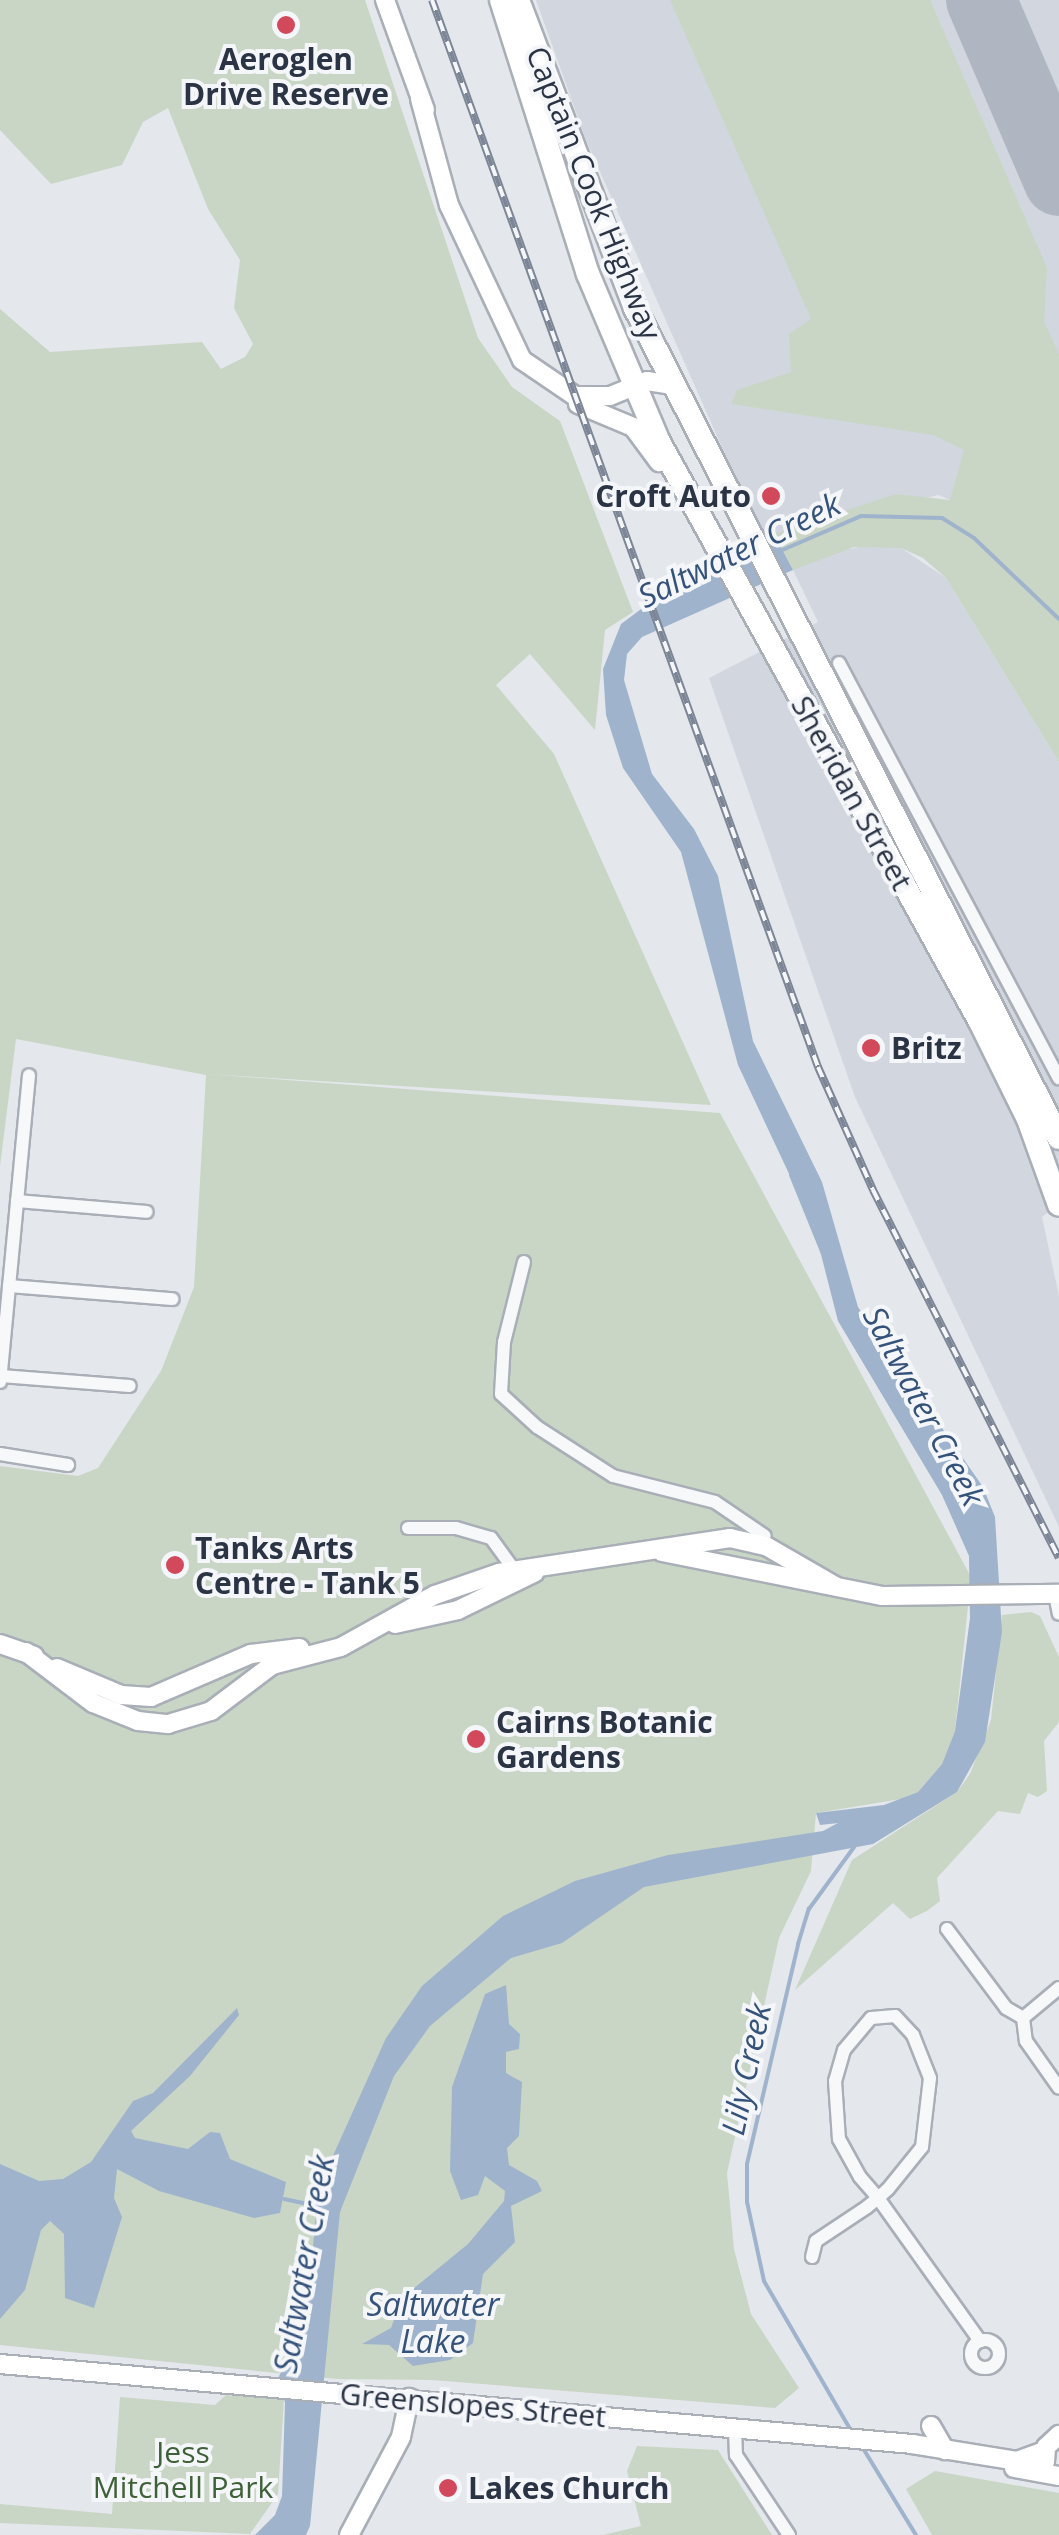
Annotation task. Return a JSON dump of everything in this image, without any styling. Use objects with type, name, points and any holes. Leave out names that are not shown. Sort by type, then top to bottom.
[{"type":"highway","name":"Captain Cook Highway","points":[[501,0],[588,274],[633,386]]},
{"type":"highway","name":"Captain Cook Highway","points":[[518,0],[601,226],[673,385]]},
{"type":"highway","name":"Sheridan Street","points":[[673,385],[773,580],[892,780],[1059,1138]]},
{"type":"highway","name":"Sheridan Street","points":[[633,386],[682,490],[1006,1072],[1059,1205]]},
{"type":"street","points":[[385,0],[470,254],[512,347],[562,391],[633,427],[682,490]]},
{"type":"street","points":[[562,391],[604,398],[633,386],[673,385]]},
{"type":"street","points":[[839,663],[892,780],[1059,1078]]},
{"type":"street","points":[[856,799],[892,780]]},
{"type":"street","points":[[29,1076],[17,1200],[5,1270],[9,1286],[0,1379],[130,1386]]},
{"type":"street","points":[[17,1200],[147,1212]]},
{"type":"street","points":[[524,1262],[504,1342],[501,1394],[537,1427],[614,1476],[715,1502],[765,1541],[835,1586]]},
{"type":"street","points":[[9,1286],[172,1299]]},
{"type":"street","points":[[0,1454],[68,1465]]},
{"type":"street","points":[[408,1528],[456,1528],[492,1538],[514,1570]]},
{"type":"street","points":[[0,1644],[26,1652],[138,1721],[186,1722],[211,1711],[272,1664],[331,1649],[450,1588],[514,1570],[704,1538],[765,1541]]},
{"type":"street","points":[[704,1538],[698,1546],[704,1560]]},
{"type":"street","points":[[756,1575],[768,1562],[765,1541]]},
{"type":"street","points":[[637,1550],[883,1596],[1057,1594],[1059,1614]]},
{"type":"street","points":[[371,1631],[467,1607],[554,1564]]},
{"type":"street","points":[[96,1695],[167,1694],[251,1654],[331,1649]]},
{"type":"street","points":[[947,1929],[1006,2008],[1023,2018]]},
{"type":"street","points":[[1023,2018],[1059,1988]]},
{"type":"street","points":[[812,2257],[816,2241],[878,2198],[917,2159],[932,2095],[914,2035],[896,2016],[885,2015],[857,2029],[834,2081],[841,2147],[878,2198],[980,2341]]},
{"type":"street","points":[[1023,2018],[1026,2041],[1059,2088]]},
{"type":"street","name":"Greenslopes Street","points":[[0,2364],[937,2446],[1023,2461],[1045,2451]]},
{"type":"street","points":[[350,2535],[394,2453],[408,2398]]},
{"type":"street","points":[[931,2426],[937,2446],[1003,2466]]},
{"type":"street","points":[[734,2428],[736,2454],[789,2535]]},
{"type":"street","points":[[1059,2435],[1045,2451],[1049,2469],[1059,2476]]},
{"type":"street","name":"Greenslopes Street","points":[[886,2443],[1059,2476]]},
{"type":"shaded area","points":[[536,0],[1059,0],[1059,593],[969,508],[938,495],[763,540],[586,140]]},
{"type":"shaded area","points":[[876,544],[901,548],[946,578],[1059,762],[1059,1204],[1042,1217],[1059,1296],[1059,1527],[855,1097],[709,678],[818,622],[793,570],[832,552]]},
{"type":"green space","name":"Cairns Botanic Gardens","points":[[0,0],[365,0],[478,338],[512,387],[560,421],[633,612],[605,630],[595,730],[530,654],[496,685],[554,754],[711,1105],[207,1074],[720,1113],[971,1577],[955,1731],[942,1764],[918,1792],[901,1799],[816,1813],[811,1871],[779,1938],[727,2173],[734,2249],[751,2314],[799,2388],[775,2408],[432,2380],[337,2379],[0,2345],[0,1466],[78,1476],[98,1468],[161,1371],[194,1287],[206,1075],[16,1039],[0,1166],[0,309],[50,352],[202,342],[221,369],[245,357],[253,344],[234,308],[240,260],[208,209],[168,108],[143,122],[122,165],[51,184],[0,130]]},
{"type":"green space","points":[[670,0],[930,0],[1047,268],[1044,321],[1059,355],[1059,762],[946,578],[923,558],[901,548],[854,547],[793,570],[774,534],[896,494],[950,500],[964,450],[933,435],[731,404],[737,390],[791,372],[789,334],[811,319]]},
{"type":"green space","points":[[1031,1612],[1040,1616],[1059,1657],[1059,1722],[1044,1741],[1047,1791],[1038,1797],[1028,1793],[1020,1814],[998,1811],[937,1878],[940,1901],[910,1919],[893,1903],[795,1990],[852,1860],[957,1792],[970,1774],[991,1720],[1002,1615]]},
{"type":"green space","name":"Jess Mitchell Park","points":[[226,2395],[284,2399],[278,2494],[250,2534],[0,2523],[0,2504],[112,2514],[120,2397],[215,2405]]},
{"type":"green space","points":[[637,2446],[718,2450],[772,2535],[603,2535],[641,2526],[627,2471]]},
{"type":"green space","points":[[935,2471],[1059,2493],[1059,2535],[932,2535],[906,2489]]},
{"type":"water","points":[[774,534],[793,570],[642,637],[627,654],[624,680],[652,774],[694,829],[718,876],[753,1041],[822,1182],[858,1307],[983,1487],[995,1517],[1002,1632],[985,1742],[957,1792],[873,1844],[644,1887],[562,1943],[511,1958],[430,2026],[394,2076],[340,2212],[310,2526],[306,2535],[255,2535],[275,2515],[282,2496],[285,2403],[279,2376],[306,2326],[318,2189],[386,2038],[422,1986],[503,1916],[575,1881],[668,1855],[823,1831],[838,1823],[820,1825],[816,1813],[884,1805],[918,1792],[942,1764],[955,1731],[970,1618],[969,1556],[942,1495],[838,1321],[814,1227],[738,1065],[681,852],[623,768],[606,715],[603,669],[621,624],[656,598]]},
{"type":"water","name":"Saltwater Lake","points":[[506,1985],[509,2024],[520,2034],[519,2049],[506,2052],[506,2073],[522,2082],[519,2136],[507,2148],[509,2165],[537,2181],[542,2191],[511,2206],[515,2242],[483,2274],[473,2343],[450,2360],[413,2366],[389,2345],[362,2344],[391,2328],[402,2298],[468,2244],[504,2201],[505,2191],[485,2176],[478,2195],[461,2200],[450,2171],[452,2087],[485,1994]]},
{"type":"water","points":[[237,2008],[239,2015],[190,2076],[131,2131],[135,2138],[188,2149],[210,2132],[220,2133],[230,2159],[286,2182],[280,2213],[254,2218],[159,2191],[117,2169],[114,2198],[122,2217],[94,2308],[65,2298],[64,2234],[50,2221],[41,2230],[25,2290],[0,2319],[0,2164],[39,2181],[63,2179],[91,2162],[133,2101],[153,2093]]},
{"type":"waterway","name":"Saltwater Creek","points":[[780,551],[861,516],[942,518],[974,538],[1059,619]]},
{"type":"waterway","name":"Saltwater Creek","points":[[791,1175],[823,1254]]},
{"type":"waterway","name":"Lily Creek","points":[[853,2434],[764,2281],[747,2202],[747,2164],[809,1909],[854,1847]]},
{"type":"waterway","points":[[284,2199],[317,2206]]},
{"type":"waterway","name":"Lily Creek","points":[[861,2445],[916,2535]]},
{"type":"runway","points":[[981,0],[1059,181]]},
{"type":"railway","points":[[432,0],[818,1067],[873,1190],[1059,1558]]},
{"type":"place","name":"Aeroglen Drive Reserve","points":[[286,25]]},
{"type":"place","name":"Croft Auto","points":[[771,496]]},
{"type":"place","name":"Britz","points":[[871,1048]]},
{"type":"place","name":"Tanks Arts Centre - Tank 5","points":[[175,1565]]},
{"type":"place","name":"Cairns Botanic Gardens","points":[[476,1739]]},
{"type":"place","name":"Lakes Church","points":[[448,2488]]}]
